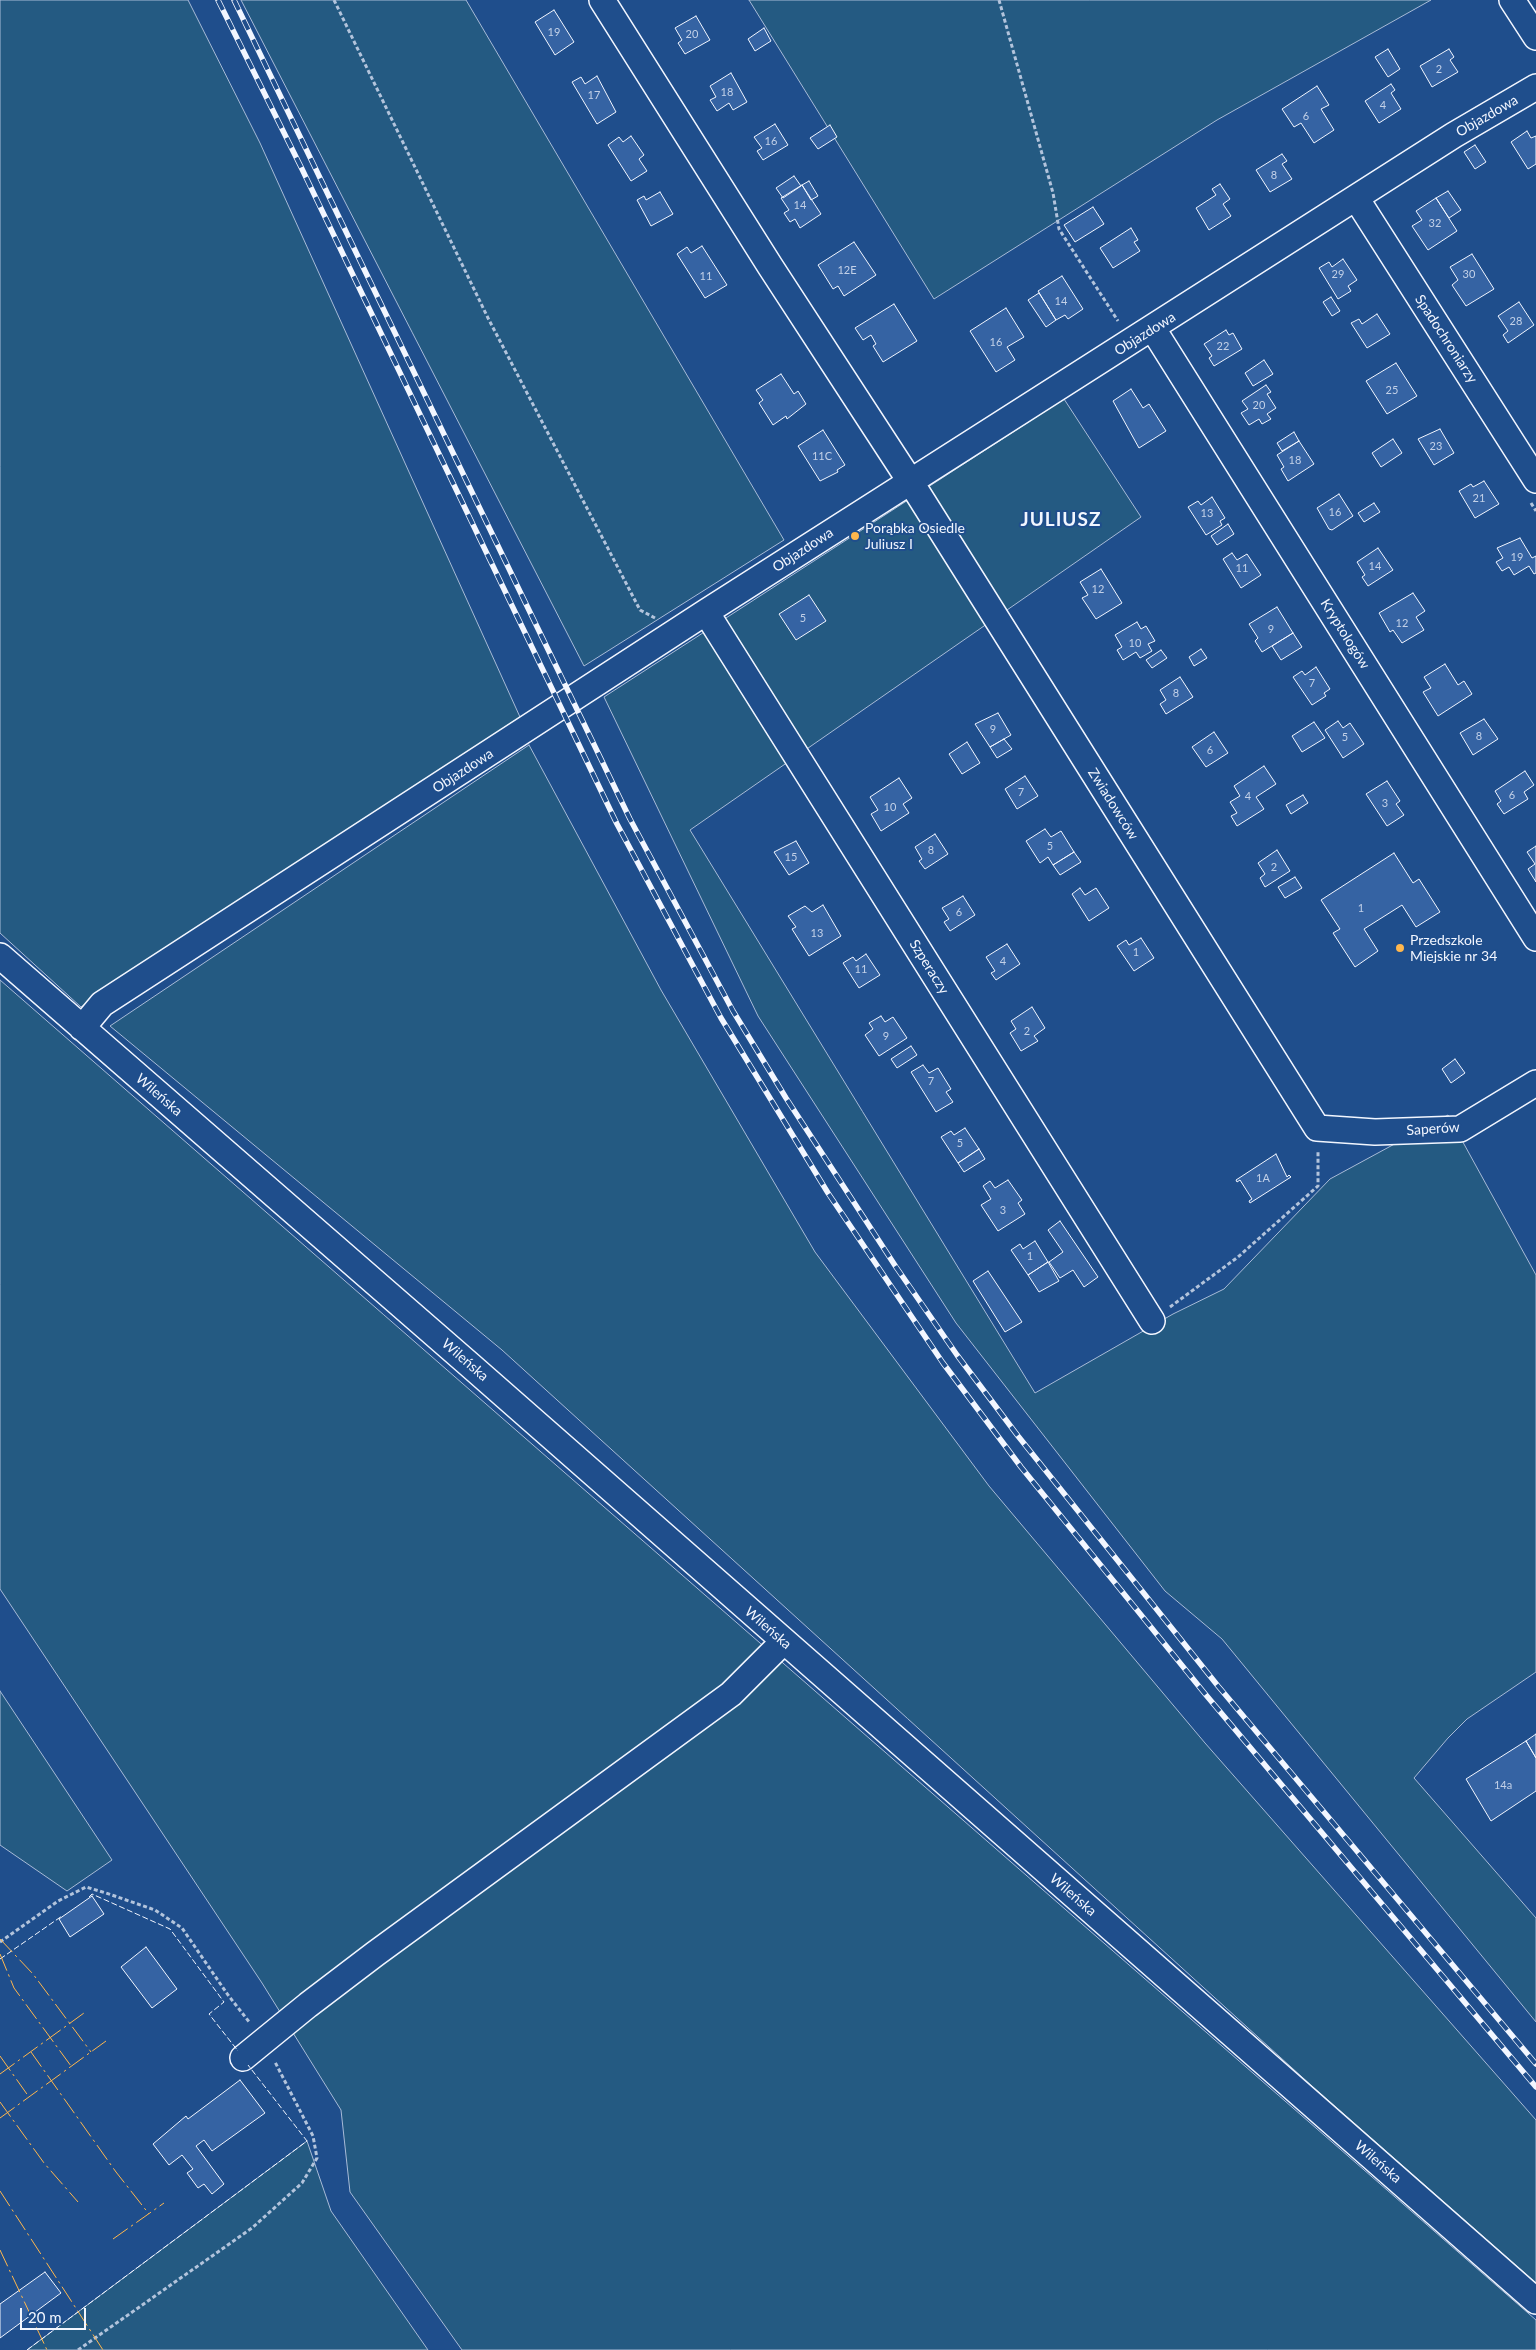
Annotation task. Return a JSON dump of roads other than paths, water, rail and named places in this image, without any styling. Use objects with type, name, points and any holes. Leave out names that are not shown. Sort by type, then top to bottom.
[{"type":"street","name":"Zwiadowców","points":[[602,0],[770,266],[910,481],[1317,1128]]},
{"type":"street","points":[[1512,0],[1536,37]]},
{"type":"street","name":"Objazdowa","points":[[82,1028],[102,1004],[706,612],[910,481],[1145,334],[1454,135],[1536,88]]},
{"type":"street","name":"Spadochroniarzy","points":[[1356,198],[1536,480]]},
{"type":"street","name":"Kryptologów","points":[[1145,334],[1536,938]]},
{"type":"street","name":"Szperaczy","points":[[706,612],[1152,1321]]},
{"type":"street","name":"Wileńska","points":[[0,956],[471,1366],[783,1642],[1536,2301]]},
{"type":"street","name":"Saperów","points":[[1317,1128],[1374,1132],[1460,1130],[1536,1083]]},
{"type":"street","points":[[243,2058],[308,2005],[492,1868],[732,1694],[783,1642]]},
{"type":"railway","points":[[218,0],[302,169],[617,824],[721,1018],[828,1193],[943,1363],[1021,1467],[1206,1695],[1536,2087]]},
{"type":"railway","points":[[234,0],[630,819],[733,1011],[786,1098],[896,1267],[957,1355],[1018,1436],[1218,1686],[1536,2064]]},
{"type":"place","name":"Porąbka Osiedle Juliusz I","points":[[855,536]]},
{"type":"place","name":"Przedszkole Miejskie nr 34","points":[[1400,948]]},
{"type":"district","name":"JULIUSZ","points":[[1061,520]]}]
